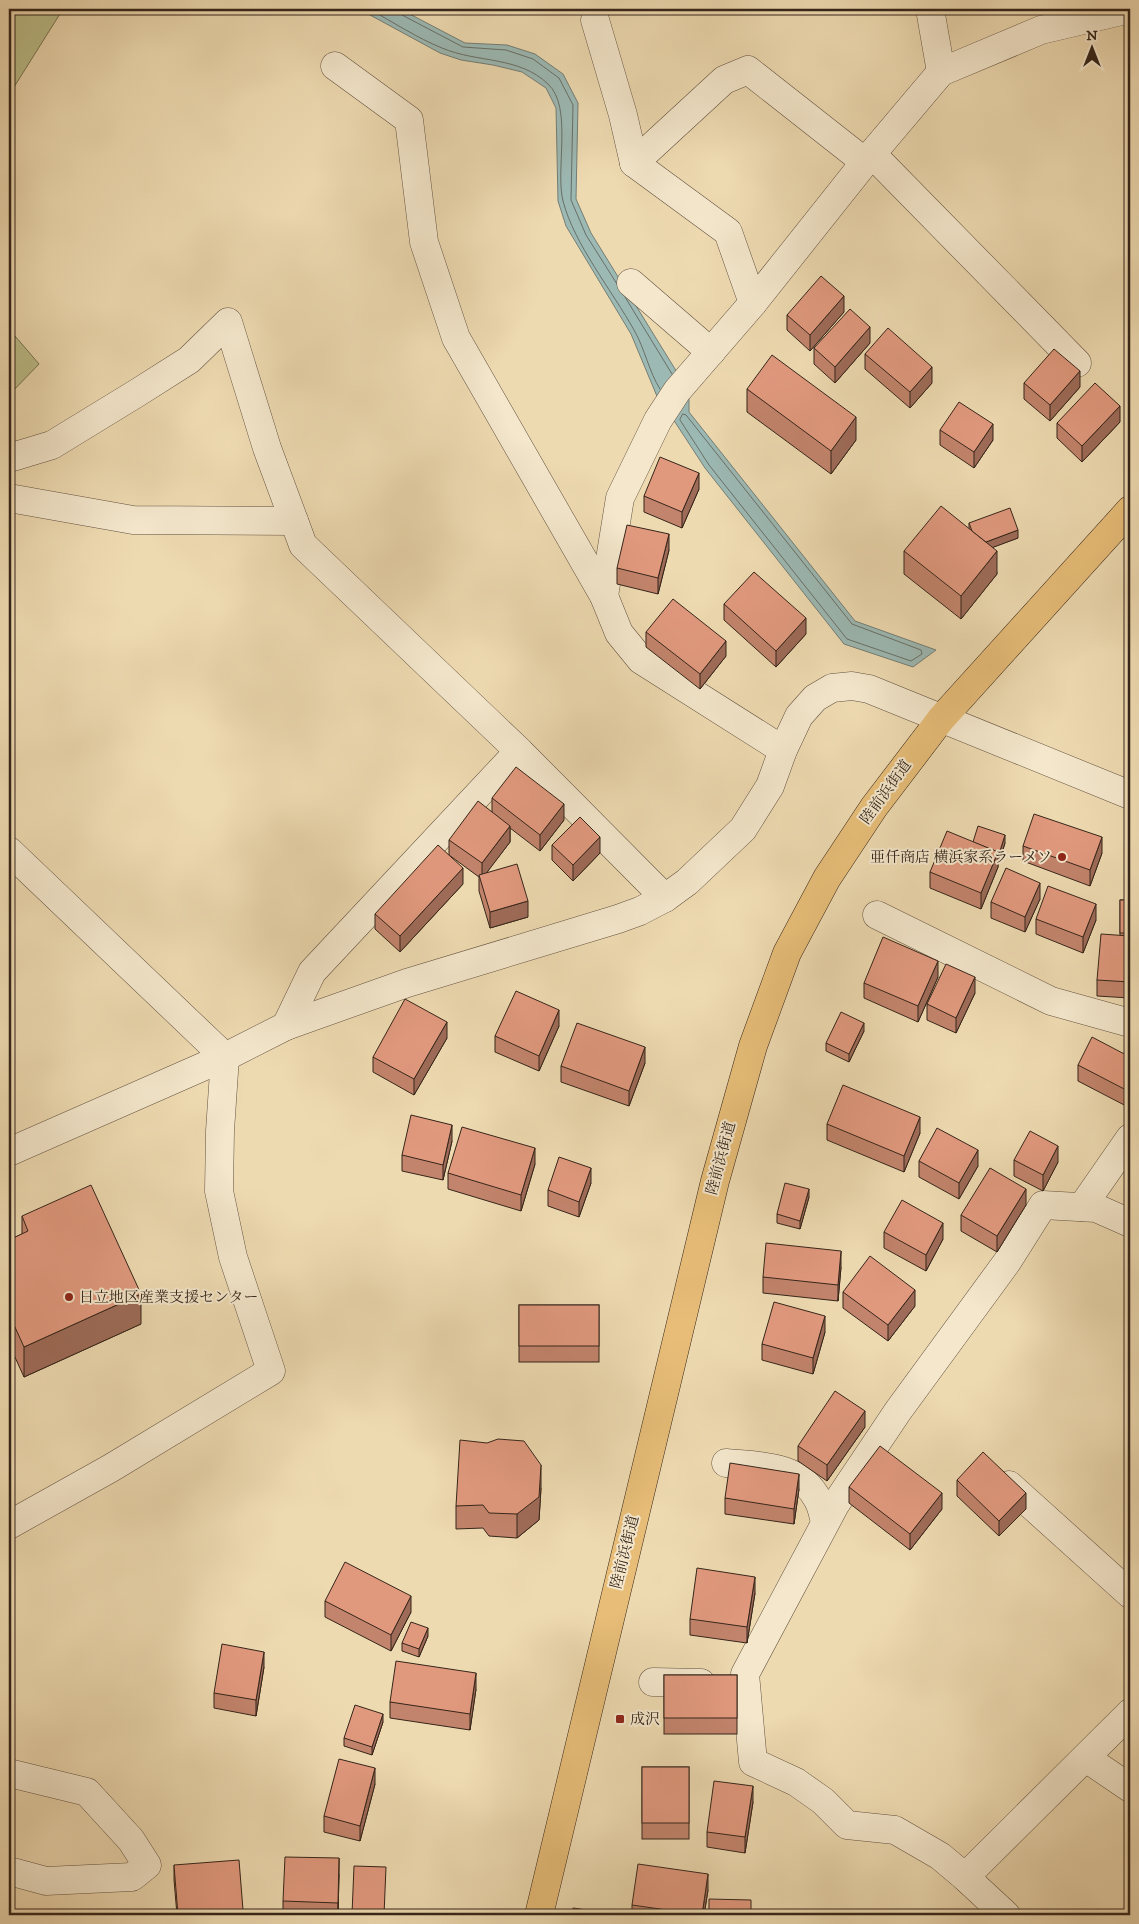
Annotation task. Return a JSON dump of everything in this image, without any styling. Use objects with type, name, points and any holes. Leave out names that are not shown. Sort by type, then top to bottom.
[{"type":"highway","name":"陸前浜街道","points":[[539,1915],[714,1181],[753,1046],[787,953],[827,878],[874,807],[941,719],[1130,510]]},
{"type":"street","points":[[930,9],[941,72]]},
{"type":"street","points":[[604,596],[620,498],[658,420],[677,391],[753,304],[869,158],[941,72],[1041,30],[1130,9]]},
{"type":"street","points":[[596,20],[623,115],[634,163],[728,232],[753,304]]},
{"type":"street","points":[[335,66],[409,120],[424,242],[456,338],[604,596],[619,633],[641,660],[783,750]]},
{"type":"street","points":[[634,163],[724,80],[748,70],[869,158],[1077,363]]},
{"type":"street","points":[[631,283],[711,352]]},
{"type":"street","points":[[9,458],[52,446],[189,360],[228,322],[267,448],[303,545],[519,751],[665,898]]},
{"type":"street","points":[[9,498],[133,520],[294,520]]},
{"type":"street","points":[[9,1152],[225,1057],[286,1026],[407,983],[618,919],[640,911],[665,898],[687,882],[743,829],[770,786],[783,750],[799,716],[815,698],[832,688],[852,686],[869,689],[1130,795]]},
{"type":"street","points":[[286,1026],[312,972],[519,751]]},
{"type":"street","points":[[9,851],[225,1057]]},
{"type":"street","points":[[877,915],[1051,1001],[1130,1023]]},
{"type":"street","points":[[9,1524],[111,1468],[271,1371],[233,1257],[219,1191],[220,1131],[225,1057]]},
{"type":"street","points":[[1082,1207],[1130,1138]]},
{"type":"street","points":[[1006,1915],[940,1856],[895,1830],[847,1825],[823,1801],[796,1782],[753,1762],[745,1674],[835,1504],[898,1411],[1007,1262],[1044,1205],[1096,1208],[1130,1223]]},
{"type":"street","points":[[726,1464],[774,1467],[793,1474],[810,1487],[818,1500],[825,1522]]},
{"type":"street","points":[[1009,1485],[1130,1594]]},
{"type":"street","points":[[653,1682],[746,1684]]},
{"type":"street","points":[[965,1877],[1130,1713]]},
{"type":"street","points":[[1086,1758],[1130,1788]]},
{"type":"street","points":[[9,1773],[87,1792],[131,1840],[147,1865],[132,1877],[46,1881],[9,1871]]},
{"type":"green space","points":[[9,9],[63,9],[9,95]]},
{"type":"green space","points":[[9,329],[39,364],[9,395]]},
{"type":"water","points":[[359,9],[400,9],[465,43],[507,45],[535,54],[563,74],[578,103],[576,199],[591,233],[680,377],[659,401],[631,334],[566,226],[558,201],[556,108],[546,88],[522,72],[461,60],[440,53]]},
{"type":"water","points":[[689,398],[689,412],[855,621],[936,650],[913,667],[844,644],[705,468],[673,419]]},
{"type":"building","points":[[821,276],[844,296],[810,335],[787,315]]},
{"type":"building","points":[[850,309],[870,327],[835,367],[814,348]]},
{"type":"building","points":[[888,328],[932,367],[910,392],[865,354]]},
{"type":"building","points":[[1054,349],[1080,371],[1050,405],[1024,383]]},
{"type":"building","points":[[772,355],[856,417],[831,451],[747,389]]},
{"type":"building","points":[[1095,383],[1120,406],[1082,446],[1057,423]]},
{"type":"building","points":[[959,402],[993,424],[974,452],[940,430]]},
{"type":"building","points":[[660,457],[699,473],[682,512],[644,496]]},
{"type":"building","points":[[941,506],[997,551],[961,596],[904,551]]},
{"type":"building","points":[[1010,508],[1018,530],[986,542],[972,531],[969,523]]},
{"type":"building","points":[[627,525],[669,534],[658,578],[617,568]]},
{"type":"building","points":[[754,572],[806,618],[776,651],[724,604]]},
{"type":"building","points":[[673,599],[726,641],[700,674],[646,632]]},
{"type":"building","points":[[516,767],[564,804],[540,835],[492,798]]},
{"type":"building","points":[[478,801],[510,826],[482,863],[449,840]]},
{"type":"building","points":[[1034,814],[1102,837],[1090,870],[1023,846]]},
{"type":"building","points":[[580,817],[600,837],[573,865],[552,845]]},
{"type":"building","points":[[978,826],[1005,835],[999,854],[973,842]]},
{"type":"building","points":[[947,831],[998,852],[981,893],[930,872]]},
{"type":"building","points":[[438,845],[463,868],[400,936],[375,914]]},
{"type":"building","points":[[517,864],[528,901],[490,912],[479,875]]},
{"type":"building","points":[[1006,868],[1040,883],[1025,917],[991,902]]},
{"type":"building","points":[[1048,886],[1096,904],[1083,937],[1036,919]]},
{"type":"building","points":[[1120,900],[1130,900],[1130,933],[1120,933]]},
{"type":"building","points":[[1101,934],[1130,936],[1130,982],[1097,980]]},
{"type":"building","points":[[883,937],[938,961],[918,1006],[864,983]]},
{"type":"building","points":[[946,964],[975,977],[956,1018],[927,1004]]},
{"type":"building","points":[[516,991],[559,1010],[539,1056],[495,1036]]},
{"type":"building","points":[[405,999],[447,1022],[414,1079],[373,1057]]},
{"type":"building","points":[[841,1012],[864,1023],[849,1054],[826,1043]]},
{"type":"building","points":[[577,1023],[645,1047],[629,1091],[561,1066]]},
{"type":"building","points":[[1092,1037],[1130,1057],[1130,1092],[1078,1065]]},
{"type":"building","points":[[843,1085],[920,1117],[904,1156],[827,1124]]},
{"type":"building","points":[[411,1115],[452,1125],[443,1165],[402,1155]]},
{"type":"building","points":[[462,1127],[535,1148],[521,1195],[448,1173]]},
{"type":"building","points":[[937,1128],[978,1150],[959,1183],[919,1161]]},
{"type":"building","points":[[1030,1131],[1058,1146],[1043,1175],[1014,1160]]},
{"type":"building","points":[[559,1157],[591,1168],[579,1202],[548,1190]]},
{"type":"building","points":[[990,1168],[1026,1189],[997,1236],[961,1215]]},
{"type":"building","points":[[785,1183],[809,1189],[800,1221],[777,1214]]},
{"type":"building","name":"日立地区産業支援センター","points":[[91,1185],[141,1294],[24,1347],[9,1314],[9,1240],[28,1231],[22,1216]]},
{"type":"building","points":[[902,1200],[943,1223],[926,1255],[884,1232]]},
{"type":"building","points":[[766,1243],[841,1251],[838,1285],[763,1277]]},
{"type":"building","points":[[870,1256],[915,1290],[888,1325],[843,1292]]},
{"type":"building","points":[[774,1302],[825,1316],[813,1358],[762,1344]]},
{"type":"building","points":[[519,1305],[599,1305],[599,1346],[519,1346]]},
{"type":"building","points":[[835,1391],[865,1411],[827,1465],[798,1446]]},
{"type":"building","points":[[498,1439],[524,1441],[541,1465],[539,1497],[517,1514],[489,1513],[483,1505],[456,1506],[460,1440],[487,1443]]},
{"type":"building","points":[[880,1446],[942,1493],[910,1534],[849,1487]]},
{"type":"building","points":[[983,1452],[1026,1493],[999,1521],[957,1480]]},
{"type":"building","points":[[730,1463],[799,1474],[794,1509],[725,1498]]},
{"type":"building","points":[[345,1562],[411,1596],[391,1635],[325,1601]]},
{"type":"building","points":[[697,1568],[755,1577],[747,1627],[690,1619]]},
{"type":"building","points":[[411,1622],[428,1628],[419,1649],[402,1643]]},
{"type":"building","points":[[222,1644],[264,1652],[256,1700],[214,1693]]},
{"type":"building","points":[[396,1661],[476,1673],[470,1714],[390,1702]]},
{"type":"building","points":[[664,1675],[737,1675],[737,1718],[664,1718]]},
{"type":"building","points":[[355,1705],[383,1714],[372,1747],[344,1738]]},
{"type":"building","points":[[339,1759],[375,1768],[360,1826],[324,1816]]},
{"type":"building","points":[[642,1767],[689,1767],[689,1823],[642,1823]]},
{"type":"building","points":[[714,1781],[753,1786],[745,1837],[707,1832]]},
{"type":"building","points":[[285,1857],[339,1858],[338,1903],[283,1901]]},
{"type":"building","points":[[239,1860],[243,1910],[178,1915],[174,1865]]},
{"type":"building","points":[[638,1864],[708,1874],[702,1915],[632,1905]]},
{"type":"building","points":[[354,1866],[386,1867],[384,1915],[352,1914]]},
{"type":"building","points":[[709,1899],[751,1900],[751,1915],[709,1915]]},
{"type":"building","points":[[573,1908],[621,1915],[572,1915]]},
{"type":"place","name":"亜仟商店 横浜家系ラーメソ","points":[[1062,857]]},
{"type":"place","name":"日立地区産業支援センター","points":[[69,1297]]},
{"type":"place","name":"成沢","points":[[620,1719]]}]
